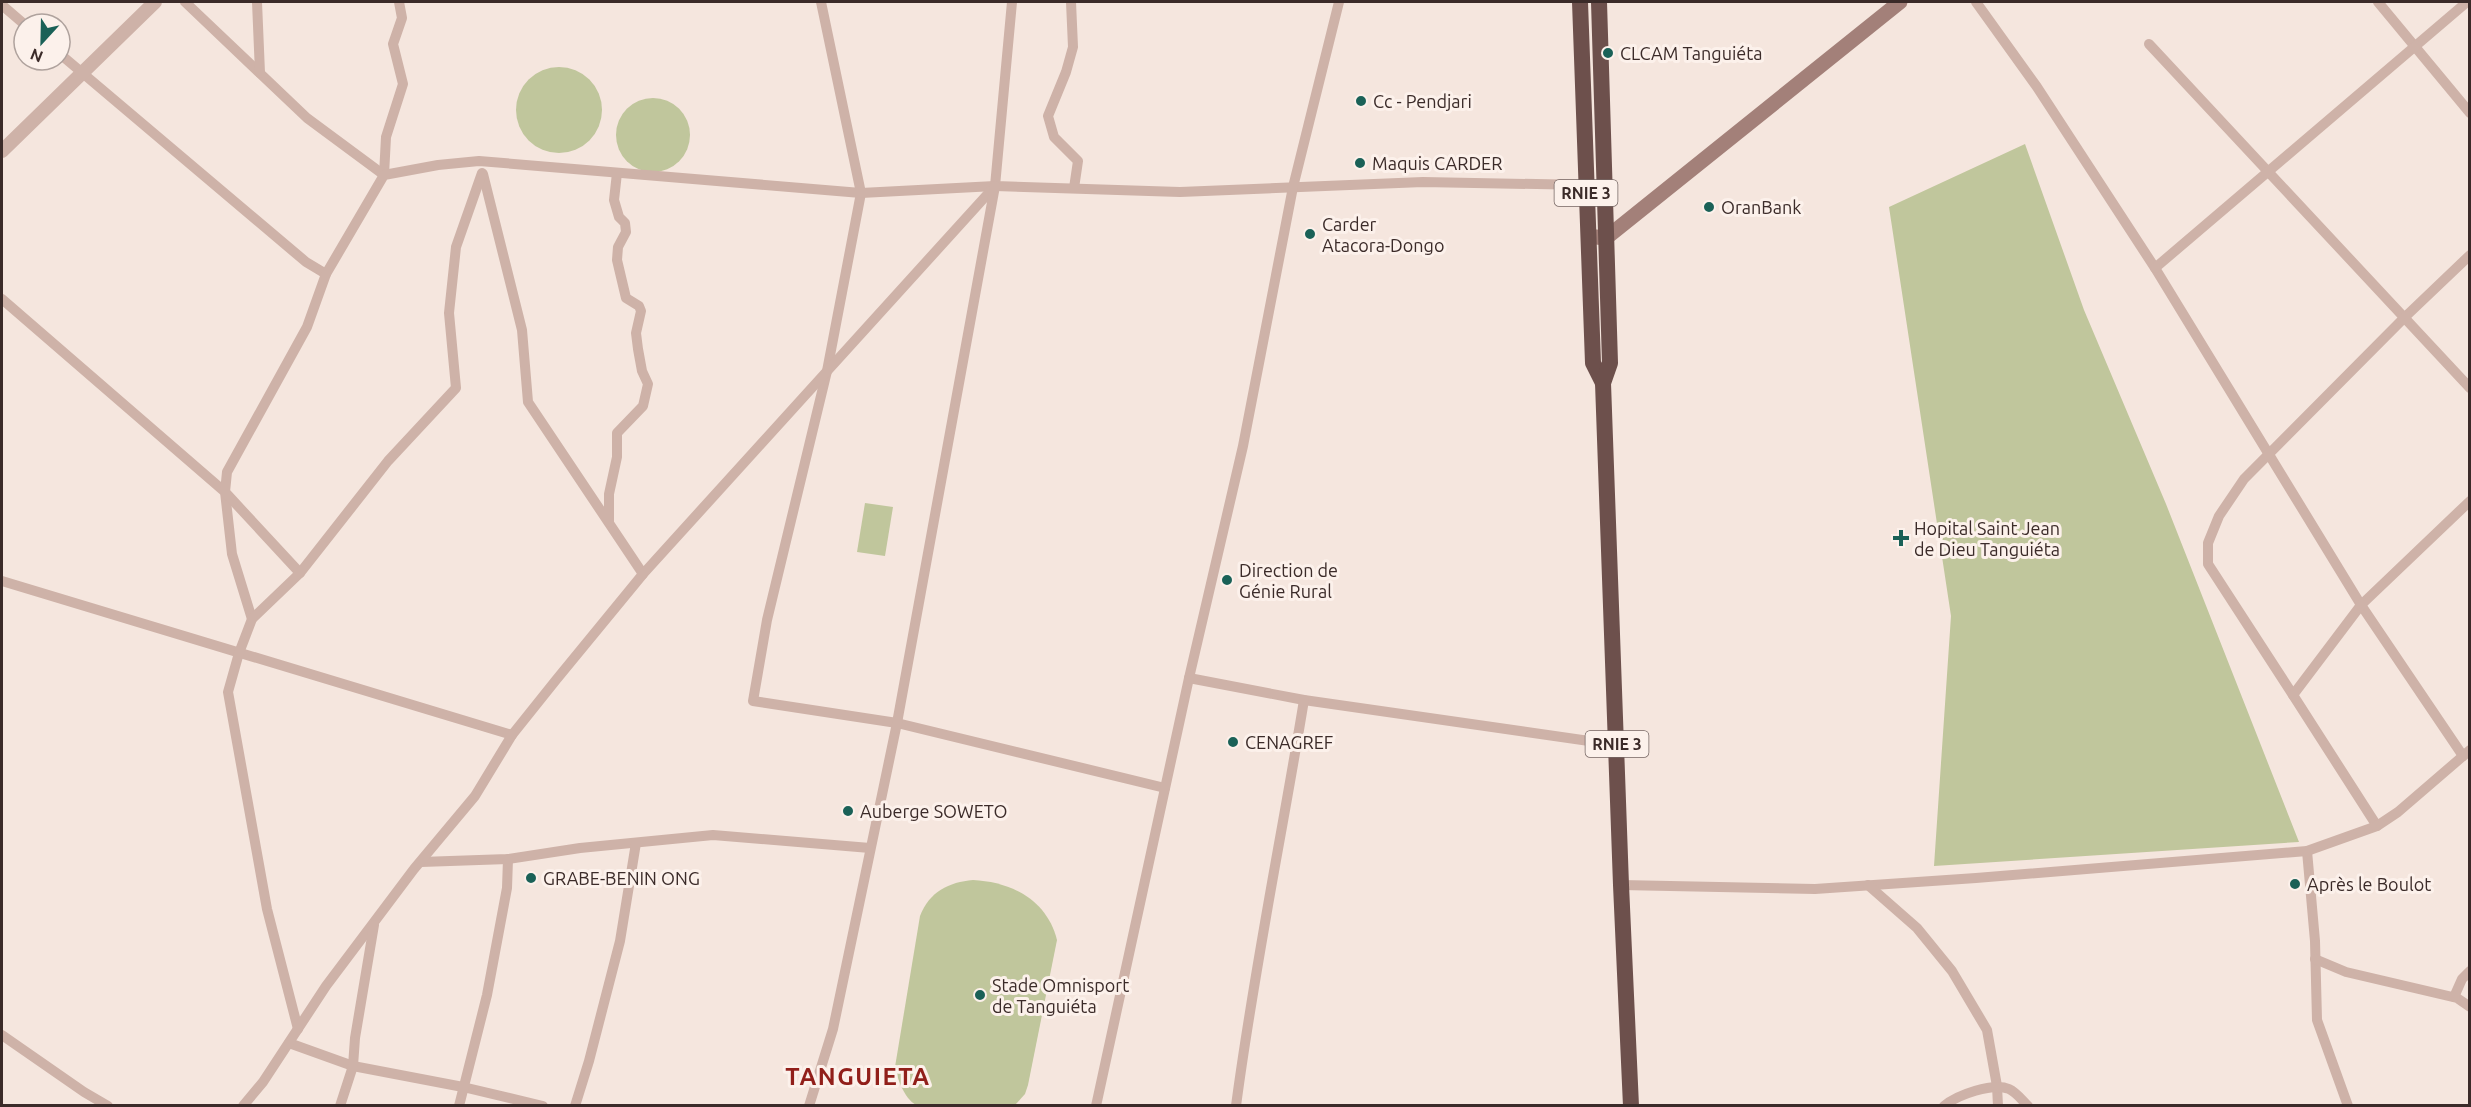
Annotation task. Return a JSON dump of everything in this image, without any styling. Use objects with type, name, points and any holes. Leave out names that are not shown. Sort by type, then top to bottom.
[{"type":"highway","name":"RNIE 3","points":[[1580,2],[1593,363],[1603,383]]},
{"type":"highway","name":"RNIE 3","points":[[1599,2],[1610,363],[1603,383],[1631,1106]]},
{"type":"main road","points":[[1587,237],[1606,238],[1900,2]]},
{"type":"street","points":[[2,151],[154,2]]},
{"type":"street","points":[[185,2],[307,118],[384,175],[438,165],[479,161],[861,193],[995,186],[1180,192],[1423,182],[1586,185]]},
{"type":"street","points":[[257,2],[260,74]]},
{"type":"street","points":[[252,619],[232,554],[225,492],[227,472],[308,327],[326,274],[384,175],[386,137],[403,84],[393,44],[402,18],[399,2]]},
{"type":"street","points":[[821,2],[861,193],[827,371],[766,620],[753,702],[897,723],[1165,788]]},
{"type":"street","points":[[808,1106],[833,1029],[897,723],[995,186],[1012,2]]},
{"type":"street","points":[[1071,2],[1073,47],[1066,72],[1048,116],[1053,137],[1078,161],[1074,188]]},
{"type":"street","points":[[1096,1106],[1189,678],[1243,446],[1293,187],[1339,2]]},
{"type":"street","points":[[1621,885],[1815,889],[2307,851],[2377,826],[2398,812],[2466,753],[2361,605],[2155,268],[2037,87],[1977,2]]},
{"type":"street","points":[[2378,2],[2469,113]]},
{"type":"street","points":[[2155,268],[2467,2]]},
{"type":"street","points":[[2149,44],[2469,388]]},
{"type":"street","points":[[72,64],[306,262],[326,274]]},
{"type":"street","points":[[479,161],[522,330],[528,402],[643,574]]},
{"type":"street","points":[[298,1029],[267,909],[228,692],[252,619],[300,573],[388,461],[456,388],[449,313],[456,247],[483,173]]},
{"type":"street","points":[[609,524],[609,494],[617,457],[617,433],[643,406],[648,384],[642,371],[636,333],[641,311],[639,306],[626,298],[617,260],[618,248],[626,232],[625,223],[619,217],[614,200],[617,173]]},
{"type":"street","points":[[243,1106],[263,1082],[326,986],[420,862],[475,796],[512,735],[643,574],[995,186]]},
{"type":"street","points":[[2377,826],[2208,564],[2208,543],[2219,516],[2244,479],[2469,255]]},
{"type":"street","points":[[2,299],[225,492],[300,573]]},
{"type":"street","points":[[2293,695],[2361,605],[2469,501]]},
{"type":"street","points":[[2,581],[512,735]]},
{"type":"street","points":[[1189,678],[1304,700],[1617,745]]},
{"type":"street","points":[[1236,1106],[1247,1018],[1283,829],[1304,700]]},
{"type":"street","points":[[420,862],[508,859],[580,848],[713,836],[870,848]]},
{"type":"street","points":[[575,1106],[620,941],[636,843]]},
{"type":"street","points":[[2307,851],[2317,1020],[2348,1106]]},
{"type":"street","points":[[459,1106],[487,995],[507,888],[508,859]]},
{"type":"street","points":[[1868,885],[1917,928],[1952,971],[1987,1030],[1997,1086],[1998,1106]]},
{"type":"street","points":[[340,1106],[353,1066],[355,1038],[374,922]]},
{"type":"street","points":[[2315,959],[2346,972],[2454,997],[2469,1007]]},
{"type":"street","points":[[2454,997],[2462,979],[2469,971]]},
{"type":"street","points":[[2,1035],[108,1106]]},
{"type":"street","points":[[289,1043],[353,1066],[463,1087],[543,1106]]},
{"type":"street","points":[[1944,1106],[1954,1098],[1997,1086],[2011,1090],[2028,1106]]},
{"type":"green space","points":[[551,67],[567,67],[590,79],[599,93],[602,110],[599,127],[590,141],[567,153],[551,153],[535,146],[523,134],[516,118],[516,102],[523,86],[535,74]]},
{"type":"green space","points":[[653,98],[667,101],[679,109],[687,121],[690,135],[687,149],[679,161],[667,169],[653,172],[639,169],[627,161],[619,149],[616,135],[619,121],[627,109],[639,101]]},
{"type":"green space","points":[[2025,144],[2084,310],[2166,504],[2299,842],[1934,866],[1951,616],[1889,207]]},
{"type":"green space","points":[[865,503],[893,507],[885,556],[857,552]]},
{"type":"green space","points":[[973,880],[1001,885],[1026,896],[1045,914],[1057,940],[1028,1085],[1025,1094],[1015,1105],[916,1105],[905,1093],[895,1067],[920,916],[929,901],[941,890],[956,883]]},
{"type":"place","name":"CLCAM Tanguiéta","points":[[1608,53]]},
{"type":"place","name":"Cc - Pendjari","points":[[1361,101]]},
{"type":"place","name":"Maquis CARDER","points":[[1360,163]]},
{"type":"place","name":"OranBank","points":[[1709,207]]},
{"type":"place","name":"Carder Atacora-Dongo","points":[[1310,234]]},
{"type":"place","name":"Hopital Saint Jean de Dieu Tanguiéta","points":[[1901,538]]},
{"type":"place","name":"Direction de Génie Rural","points":[[1227,580]]},
{"type":"place","name":"CENAGREF","points":[[1233,742]]},
{"type":"place","name":"Auberge SOWETO","points":[[848,811]]},
{"type":"place","name":"GRABE-BENIN ONG","points":[[531,878]]},
{"type":"place","name":"Après le Boulot","points":[[2295,884]]},
{"type":"place","name":"Stade Omnisport de Tanguiéta","points":[[980,995]]},
{"type":"district","name":"TANGUIETA","points":[[858,1076]]}]
